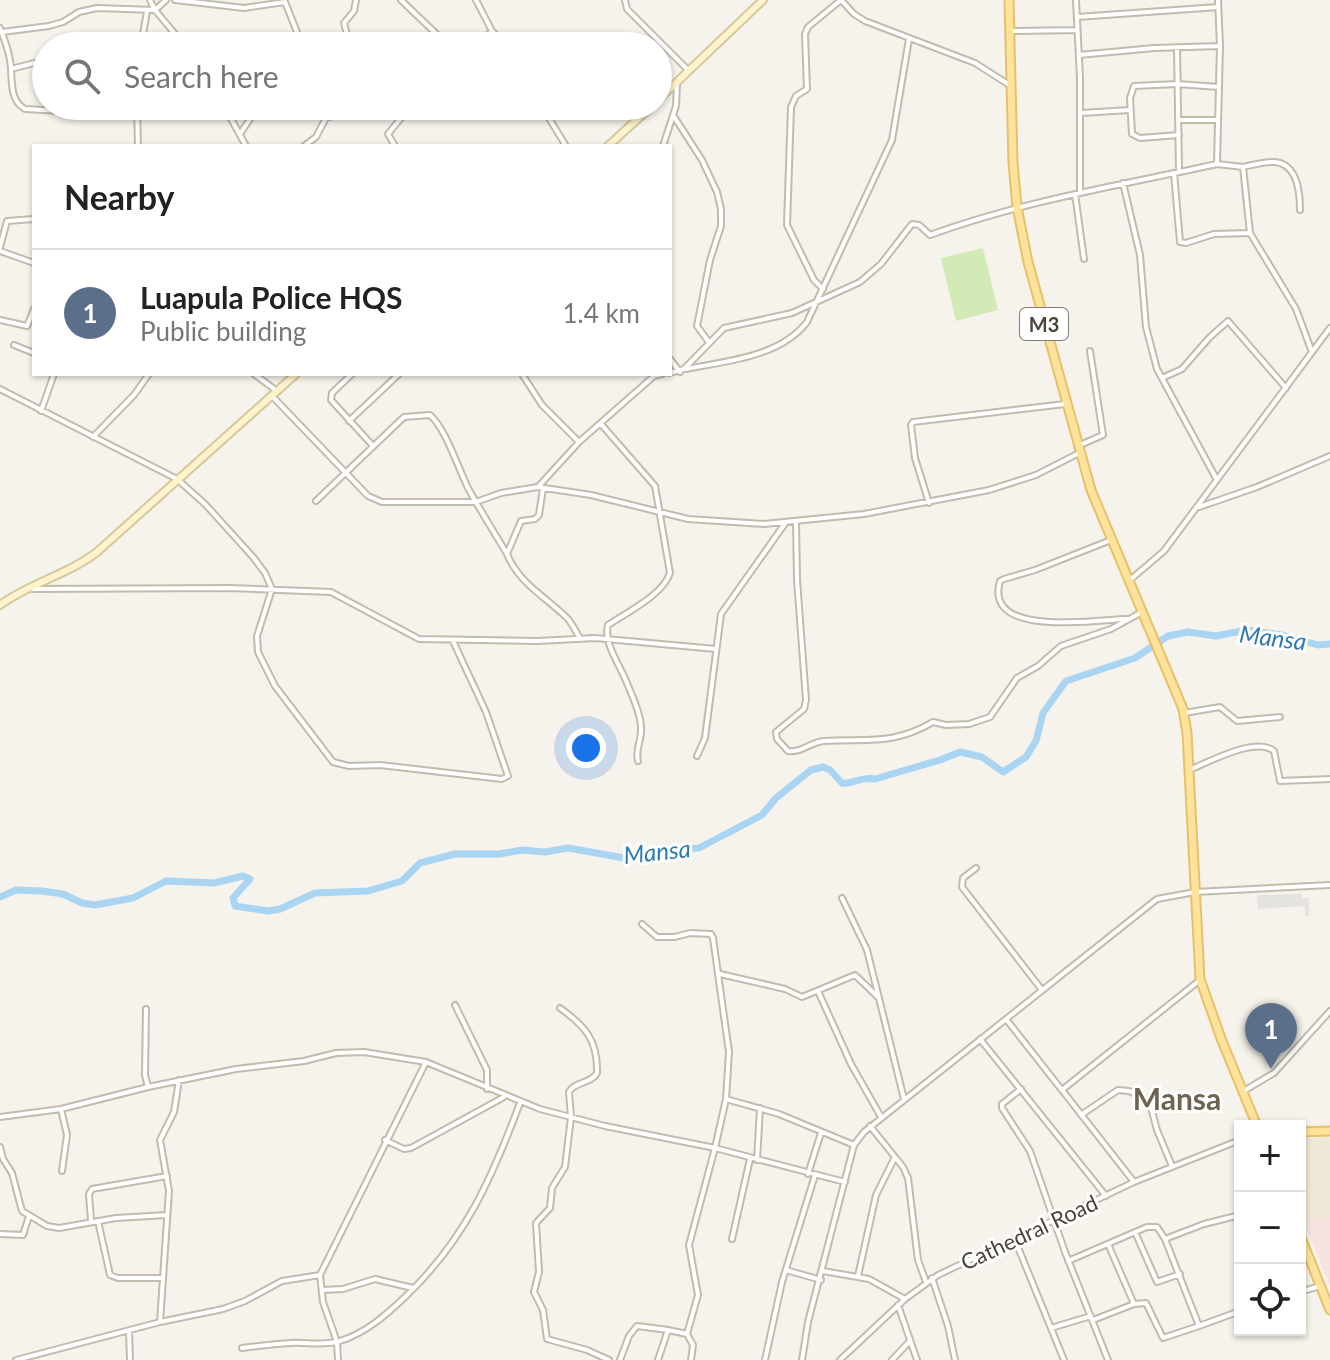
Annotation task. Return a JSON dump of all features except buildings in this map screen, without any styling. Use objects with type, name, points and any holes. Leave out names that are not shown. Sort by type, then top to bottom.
[{"type":"main road","name":"M3","points":[[1009,0],[1017,207],[1028,262],[1078,449],[1111,540],[1184,713],[1200,979],[1254,1120]]},
{"type":"main road","points":[[1306,1132],[1330,1131]]},
{"type":"main road","points":[[1306,1250],[1330,1310]]},
{"type":"street","points":[[150,0],[173,32]]},
{"type":"street","points":[[32,109],[17,103],[13,95],[11,69],[1,31],[49,26],[79,12],[97,8],[155,10],[166,0]]},
{"type":"street","points":[[175,0],[244,8],[284,1],[297,32]]},
{"type":"street","points":[[346,32],[344,23],[354,11],[356,0]]},
{"type":"street","points":[[401,0],[434,32]]},
{"type":"street","points":[[625,0],[627,9],[650,32]]},
{"type":"street","points":[[672,86],[763,0]]},
{"type":"street","points":[[823,289],[814,280],[787,225],[791,107],[796,96],[807,89],[806,30],[841,0],[865,21],[975,63],[1011,86]]},
{"type":"street","points":[[1076,0],[1081,113],[1077,194],[1084,259]]},
{"type":"street","points":[[1217,164],[1218,0]]},
{"type":"street","points":[[478,1],[492,31]]},
{"type":"street","points":[[1077,17],[1218,7]]},
{"type":"street","points":[[143,32],[147,11]]},
{"type":"street","points":[[1010,31],[1077,30]]},
{"type":"street","points":[[672,372],[760,353],[797,335],[817,304],[895,132],[909,39]]},
{"type":"street","points":[[1079,55],[1220,46]]},
{"type":"street","points":[[1177,47],[1180,242],[1214,234],[1250,233]]},
{"type":"street","points":[[672,54],[688,70]]},
{"type":"street","points":[[11,69],[32,64]]},
{"type":"street","points":[[672,118],[678,80]]},
{"type":"street","points":[[1179,135],[1135,137],[1130,110],[1134,86],[1177,84],[1219,87]]},
{"type":"street","points":[[1081,113],[1130,110]]},
{"type":"street","points":[[673,115],[702,160],[717,192],[721,209],[721,226],[710,260],[697,326],[708,342]]},
{"type":"street","points":[[138,120],[138,144]]},
{"type":"street","points":[[232,120],[245,144]]},
{"type":"street","points":[[240,134],[249,120]]},
{"type":"street","points":[[309,144],[325,120]]},
{"type":"street","points":[[394,144],[388,134],[399,120]]},
{"type":"street","points":[[550,120],[565,144]]},
{"type":"street","points":[[610,144],[637,120]]},
{"type":"street","points":[[664,144],[671,120]]},
{"type":"street","points":[[1179,120],[1218,120]]},
{"type":"street","points":[[682,370],[718,331],[736,323],[792,313],[817,304],[870,274],[912,224],[919,225],[930,235],[961,222],[1017,207],[1217,164],[1243,167],[1275,162],[1286,166],[1298,183],[1300,210]]},
{"type":"street","points":[[1243,167],[1250,233],[1296,309],[1312,352]]},
{"type":"street","points":[[1123,183],[1140,255],[1148,338],[1162,378],[1217,480]]},
{"type":"street","points":[[32,219],[7,221],[0,249],[32,262]]},
{"type":"street","points":[[0,320],[27,326],[32,314]]},
{"type":"street","points":[[1162,378],[1182,369],[1228,321],[1286,388]]},
{"type":"street","points":[[1128,581],[1145,570],[1164,551],[1330,328]]},
{"type":"street","points":[[14,345],[32,352]]},
{"type":"street","points":[[256,376],[368,496],[382,502],[476,502],[501,493],[540,488],[591,495],[688,519],[752,524],[864,514],[1012,485],[1103,435],[1090,351]]},
{"type":"street","points":[[672,361],[682,370]]},
{"type":"street","points":[[41,411],[53,376]]},
{"type":"street","points":[[93,437],[134,395],[148,376]]},
{"type":"street","points":[[0,605],[71,571],[97,552],[294,376]]},
{"type":"street","points":[[350,376],[330,396],[331,400],[373,446]]},
{"type":"street","points":[[349,421],[397,376]]},
{"type":"street","points":[[523,376],[542,405],[579,442]]},
{"type":"street","points":[[507,554],[521,521],[535,519],[539,515],[540,488],[579,442],[652,376]]},
{"type":"street","points":[[0,389],[177,479],[205,504],[253,557],[272,589],[257,636],[258,652],[275,686],[324,752],[339,764],[380,765],[502,779],[508,776],[486,712],[453,641]]},
{"type":"street","points":[[929,503],[915,458],[913,422],[1066,404]]},
{"type":"street","points":[[316,501],[404,417],[433,416],[511,563],[567,618],[580,638]]},
{"type":"street","points":[[601,424],[652,481],[669,578],[645,601],[608,625],[607,639],[641,723],[636,751],[638,761]]},
{"type":"street","points":[[1197,508],[1330,456]]},
{"type":"street","points":[[796,521],[806,700],[804,709],[776,732],[777,739],[788,751],[801,751],[821,741],[864,742],[902,737],[933,722],[946,725],[983,720],[994,714],[1020,675],[1038,666],[1061,646],[1111,629],[1142,612]]},
{"type":"street","points":[[697,756],[705,738],[721,614],[786,522]]},
{"type":"street","points":[[1111,540],[1004,579],[1000,581],[998,595],[1009,612],[1031,621],[1130,619]]},
{"type":"street","points":[[30,589],[272,589],[337,593],[419,639],[538,641],[580,638],[716,649]]},
{"type":"street","points":[[1184,713],[1220,707],[1237,721],[1280,717]]},
{"type":"street","points":[[1189,770],[1243,749],[1263,745],[1274,751],[1280,781],[1330,779]]},
{"type":"street","points":[[976,868],[961,881],[962,887],[1042,990]]},
{"type":"street","points":[[802,1360],[808,1322],[854,1145],[870,1126],[1157,899],[1195,892],[1330,885]]},
{"type":"street","points":[[842,898],[867,950],[904,1099]]},
{"type":"street","points":[[642,924],[657,937],[711,934],[720,974],[729,1052],[726,1099],[689,1245],[698,1295],[687,1334],[693,1345],[691,1360]]},
{"type":"street","points":[[720,974],[785,989],[802,997],[855,975],[880,999]]},
{"type":"street","points":[[1062,1090],[1200,979]]},
{"type":"street","points":[[818,991],[851,1064],[881,1117]]},
{"type":"street","points":[[455,1005],[487,1070],[487,1089]]},
{"type":"street","points":[[560,1008],[586,1029],[593,1044],[597,1073],[592,1079],[571,1088],[565,1167],[552,1188],[550,1208],[536,1223],[539,1272],[534,1292],[543,1310],[547,1339],[587,1350],[609,1360]]},
{"type":"street","points":[[146,1009],[145,1075],[148,1087]]},
{"type":"street","points":[[1242,1092],[1274,1073],[1330,1011]]},
{"type":"street","points":[[1006,1019],[1134,1182]]},
{"type":"street","points":[[980,1039],[1106,1196]]},
{"type":"street","points":[[0,1117],[61,1109],[179,1080],[348,1052],[377,1053],[426,1062],[520,1103],[845,1182]]},
{"type":"street","points":[[338,1360],[337,1342],[323,1302],[320,1275],[426,1062]]},
{"type":"street","points":[[160,1322],[167,1176],[160,1140],[174,1112],[179,1080]]},
{"type":"street","points":[[1021,1089],[1002,1106],[1030,1151],[1068,1261],[1108,1360]]},
{"type":"street","points":[[1081,1115],[1118,1090],[1144,1096],[1152,1108],[1157,1130],[1172,1166]]},
{"type":"street","points":[[385,1140],[404,1149],[411,1148],[505,1096]]},
{"type":"street","points":[[726,1099],[760,1108],[854,1145]]},
{"type":"street","points":[[242,1348],[337,1342],[366,1329],[414,1288],[440,1261],[479,1202],[520,1103]]},
{"type":"street","points":[[757,1160],[760,1108]]},
{"type":"street","points":[[61,1109],[67,1135],[62,1171]]},
{"type":"street","points":[[870,1126],[908,1178],[918,1260],[926,1282]]},
{"type":"street","points":[[808,1174],[821,1133]]},
{"type":"street","name":"Cathedral Road","points":[[840,1360],[898,1305],[932,1278],[1134,1182],[1234,1142]]},
{"type":"street","points":[[0,1147],[12,1173],[20,1208],[54,1228],[167,1215]]},
{"type":"street","points":[[858,1276],[876,1195],[895,1157]]},
{"type":"street","points":[[732,1239],[750,1159]]},
{"type":"street","points":[[765,1360],[786,1270],[815,1175]]},
{"type":"street","points":[[162,1278],[118,1278],[110,1275],[89,1194],[92,1189],[167,1176]]},
{"type":"street","points":[[0,1234],[23,1235],[29,1216]]},
{"type":"street","points":[[1165,1239],[1234,1216]]},
{"type":"street","points":[[1068,1261],[1155,1226],[1165,1239],[1199,1326]]},
{"type":"street","points":[[1135,1232],[1157,1282],[1180,1274]]},
{"type":"street","points":[[1015,1239],[1064,1360]]},
{"type":"street","points":[[1108,1244],[1134,1304]]},
{"type":"street","points":[[786,1270],[821,1280]]},
{"type":"street","points":[[823,1271],[858,1276],[905,1299]]},
{"type":"street","points":[[16,1360],[160,1322],[223,1309],[292,1277],[320,1275]]},
{"type":"street","points":[[932,1278],[948,1326],[955,1360]]},
{"type":"street","points":[[322,1290],[343,1289],[375,1279],[414,1288]]},
{"type":"street","points":[[1306,1290],[1320,1286]]},
{"type":"street","points":[[1051,1328],[1134,1304],[1147,1304],[1163,1338],[1234,1313]]},
{"type":"street","points":[[898,1305],[917,1360]]},
{"type":"street","points":[[620,1360],[629,1336],[637,1326],[687,1334]]},
{"type":"street","points":[[658,1360],[668,1330]]},
{"type":"street","points":[[129,1331],[130,1360]]},
{"type":"street","points":[[892,1360],[910,1341]]},
{"type":"shaded area","points":[[1302,894],[1302,898],[1309,898],[1309,916],[1305,916],[1305,906],[1258,909],[1257,895]]},
{"type":"shaded area","points":[[1330,1137],[1330,1215],[1306,1222],[1306,1192],[1306,1139]]},
{"type":"shaded area","points":[[1330,1215],[1330,1285],[1306,1228],[1306,1222]]},
{"type":"green space","points":[[983,248],[998,310],[956,321],[941,258]]},
{"type":"waterway","name":"Mansa","points":[[0,897],[16,890],[42,891],[63,894],[95,905],[133,898],[166,881],[214,883],[243,876],[250,879],[233,898],[235,906],[268,911],[280,909],[315,893],[368,891],[402,881],[420,863],[455,854],[499,854],[522,850],[545,852],[568,848],[624,858],[652,850],[699,848],[762,815],[776,798],[811,770],[823,767],[846,783],[875,779],[960,752],[982,757],[1003,772],[1026,757],[1036,741],[1043,713],[1066,681],[1135,658],[1168,636],[1188,632],[1216,636],[1246,630],[1282,635],[1318,645],[1330,644]]},
{"type":"place","name":"Luapula Police HQS","points":[[1271,1069]]},
{"type":"district","name":"Mansa","points":[[1177,1098]]}]
